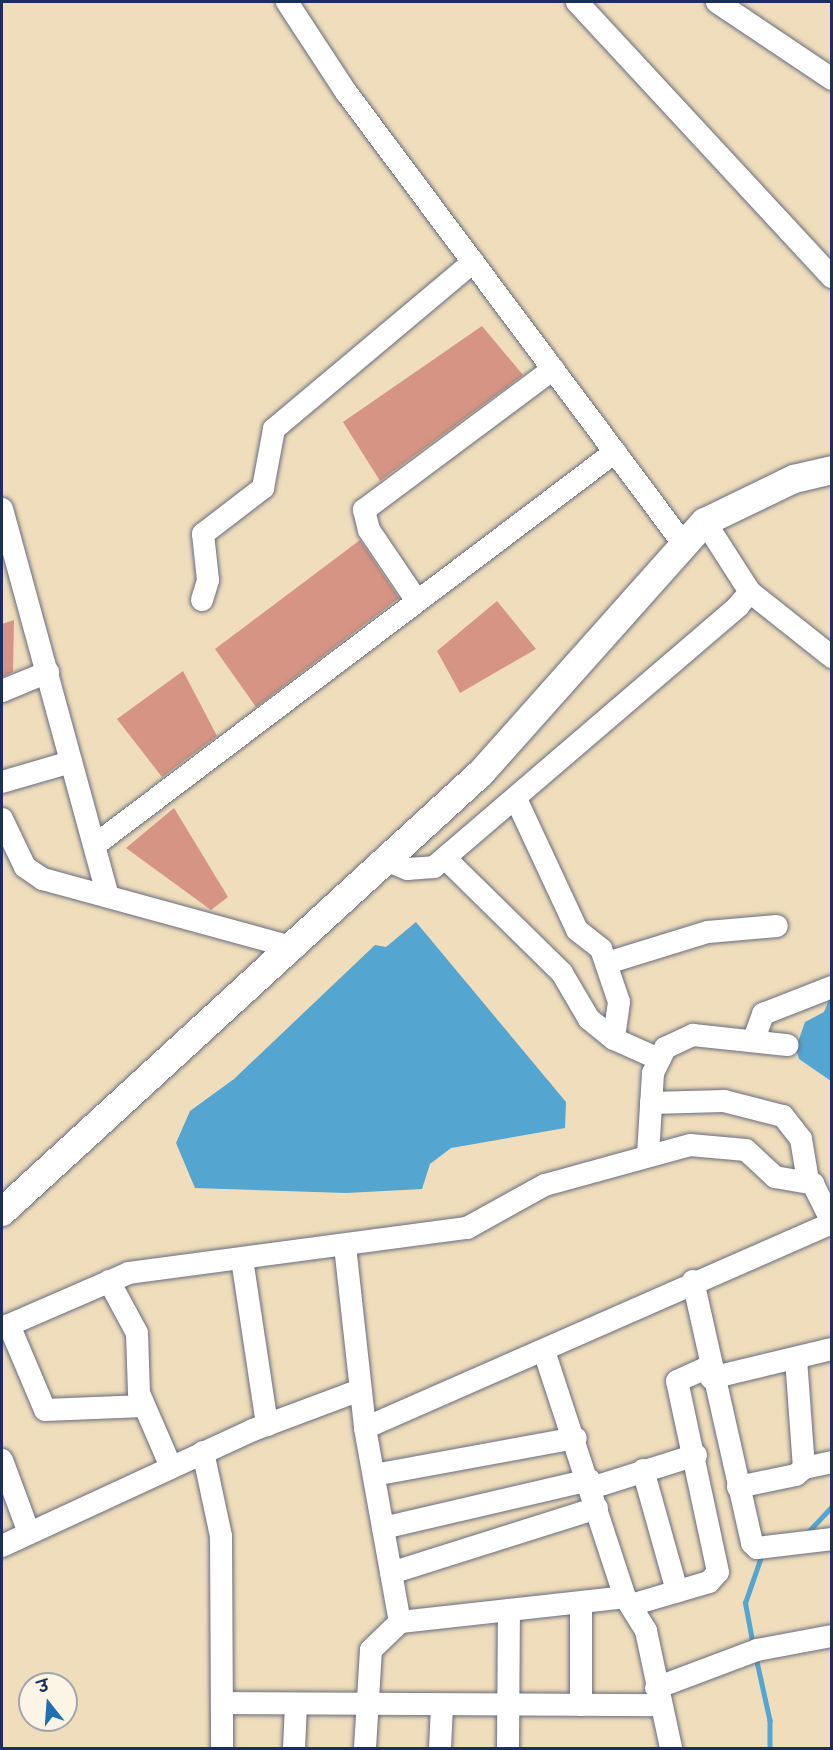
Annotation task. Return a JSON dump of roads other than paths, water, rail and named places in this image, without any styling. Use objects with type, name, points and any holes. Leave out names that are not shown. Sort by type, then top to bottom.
[{"type":"main road","points":[[2,1212],[295,948],[481,773],[607,637],[682,542],[705,522],[794,479],[831,470]]},
{"type":"street","points":[[287,2],[346,92],[682,542]]},
{"type":"street","points":[[577,2],[831,277]]},
{"type":"street","points":[[717,2],[831,79]]},
{"type":"street","points":[[202,600],[208,580],[203,534],[263,488],[274,429],[473,262]]},
{"type":"street","points":[[417,601],[369,530],[364,510],[553,369]]},
{"type":"street","points":[[95,845],[615,452]]},
{"type":"street","points":[[2,509],[108,897]]},
{"type":"street","points":[[705,522],[750,592],[831,657]]},
{"type":"street","points":[[386,860],[422,870],[445,858],[516,799],[750,592]]},
{"type":"street","points":[[2,691],[48,672]]},
{"type":"street","points":[[2,782],[71,762]]},
{"type":"street","points":[[516,799],[577,930],[594,939],[607,963],[619,1002],[614,1039]]},
{"type":"street","points":[[2,819],[32,873],[108,897],[295,948]]},
{"type":"street","points":[[445,858],[562,973],[580,1009],[614,1039],[658,1059]]},
{"type":"street","points":[[607,963],[708,932],[777,926]]},
{"type":"street","points":[[754,1039],[763,1014],[831,987]]},
{"type":"street","points":[[648,1155],[651,1103],[658,1059],[664,1048],[693,1035],[754,1039],[788,1045]]},
{"type":"street","points":[[365,1428],[544,1351],[693,1281],[831,1222],[808,1181],[801,1139],[783,1116],[724,1101],[651,1103]]},
{"type":"street","points":[[144,1406],[45,1410],[5,1326],[129,1273],[467,1228],[545,1185],[690,1145],[733,1146],[746,1150],[776,1177],[808,1181]]},
{"type":"street","points":[[345,1246],[365,1428],[400,1622]]},
{"type":"street","points":[[242,1258],[267,1425]]},
{"type":"street","points":[[109,1281],[137,1333],[137,1382],[144,1406],[171,1467]]},
{"type":"street","points":[[693,1281],[710,1372],[738,1487],[760,1547],[831,1539]]},
{"type":"street","points":[[365,1749],[371,1650],[400,1622],[509,1610],[628,1601],[709,1582],[718,1572],[696,1455],[677,1381],[710,1372],[796,1358],[831,1349]]},
{"type":"street","points":[[544,1351],[576,1438],[628,1601],[646,1631],[658,1697],[671,1749]]},
{"type":"street","points":[[796,1358],[804,1468]]},
{"type":"street","points":[[2,1546],[203,1452],[360,1390]]},
{"type":"street","points":[[374,1475],[576,1438]]},
{"type":"street","points":[[203,1452],[221,1536],[224,1703],[222,1749]]},
{"type":"street","points":[[391,1573],[643,1470],[696,1455]]},
{"type":"street","points":[[2,1460],[29,1533]]},
{"type":"street","points":[[738,1487],[796,1475],[804,1468],[831,1462]]},
{"type":"street","points":[[643,1470],[677,1591]]},
{"type":"street","points":[[383,1528],[592,1492]]},
{"type":"street","points":[[581,1604],[581,1705]]},
{"type":"street","points":[[508,1749],[509,1610]]},
{"type":"street","points":[[224,1703],[508,1708],[581,1705],[658,1697],[752,1651],[831,1636]]},
{"type":"street","points":[[294,1749],[296,1706]]},
{"type":"street","points":[[440,1749],[442,1707]]},
{"type":"water","points":[[416,922],[566,1102],[565,1128],[451,1148],[430,1164],[422,1189],[346,1193],[195,1188],[176,1143],[190,1111],[234,1079],[375,945],[386,947]]},
{"type":"water","points":[[831,995],[831,1081],[799,1059],[796,1048],[805,1022],[824,1012]]},
{"type":"waterway","points":[[808,1532],[832,1506]]},
{"type":"waterway","points":[[753,1646],[745,1603],[762,1554]]},
{"type":"waterway","points":[[756,1657],[770,1720],[770,1748]]}]
